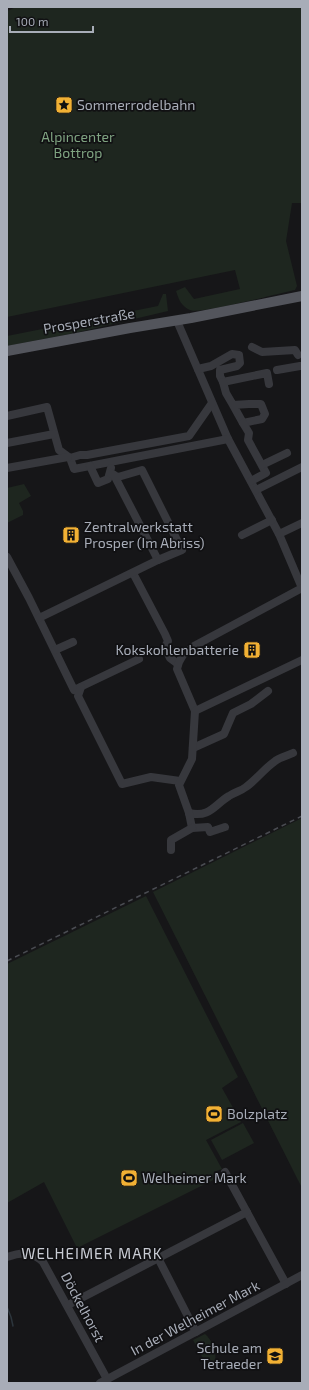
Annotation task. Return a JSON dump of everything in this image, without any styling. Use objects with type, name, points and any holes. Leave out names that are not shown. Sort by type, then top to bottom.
[{"type":"main road","name":"Prosperstraße","points":[[7,351],[302,296]]},
{"type":"street","points":[[177,320],[228,439],[279,534],[302,588],[194,646],[183,655],[178,664],[177,669],[195,711],[192,759],[179,785],[189,813],[192,828]]},
{"type":"street","points":[[252,347],[262,352],[295,350],[300,355],[301,370],[277,370]]},
{"type":"street","points":[[198,369],[215,365],[232,354],[239,355],[240,363],[237,366],[220,370],[220,376],[226,393],[249,433],[248,440],[266,473],[251,482]]},
{"type":"street","points":[[223,382],[267,373],[269,384]]},
{"type":"street","points":[[7,468],[189,436],[212,403]]},
{"type":"street","points":[[233,405],[261,404],[265,414],[262,419],[242,423]]},
{"type":"street","points":[[7,416],[47,407],[59,450],[69,457],[74,469],[228,439]]},
{"type":"street","points":[[7,443],[54,434]]},
{"type":"street","points":[[262,465],[287,453]]},
{"type":"street","points":[[112,462],[112,474],[158,560]]},
{"type":"street","points":[[90,466],[98,483],[108,479],[112,474]]},
{"type":"street","points":[[256,490],[302,467]]},
{"type":"street","points":[[39,618],[158,560],[182,550],[142,470],[118,477],[112,474]]},
{"type":"street","points":[[242,534],[272,520]]},
{"type":"street","points":[[279,534],[302,523]]},
{"type":"street","points":[[7,557],[74,690],[139,659]]},
{"type":"street","points":[[133,573],[165,634],[168,642],[164,647],[170,658],[178,664]]},
{"type":"street","points":[[55,650],[73,642]]},
{"type":"street","points":[[195,711],[302,660]]},
{"type":"street","points":[[81,687],[78,696],[122,784],[151,777],[180,781]]},
{"type":"street","points":[[193,748],[224,734],[233,713],[268,692]]},
{"type":"street","points":[[189,813],[196,815],[207,813],[230,796],[246,788],[276,760],[294,753]]},
{"type":"street","points":[[171,850],[171,840],[192,828],[208,827],[210,832],[225,827]]},
{"type":"street","points":[[225,1172],[286,1284]]},
{"type":"street","points":[[68,1305],[247,1212]]},
{"type":"street","name":"Döckelhorst","points":[[7,1257],[24,1253],[32,1254],[43,1262],[68,1305],[103,1381]]},
{"type":"street","points":[[158,1258],[196,1332]]},
{"type":"street","name":"In der Welheimer Mark","points":[[103,1381],[302,1275]]},
{"type":"green space","name":"Alpincenter Bottrop","points":[[16,7],[302,7],[302,203],[292,203],[286,241],[297,286],[295,290],[223,307],[196,311],[184,307],[178,297],[176,291],[185,287],[194,299],[240,289],[235,270],[7,317],[7,11]]},
{"type":"green space","points":[[163,294],[166,294],[168,311],[75,333],[7,346],[7,336],[158,306]]},
{"type":"green space","points":[[24,484],[31,496],[19,503],[23,511],[23,515],[7,523],[7,488]]},
{"type":"green space","points":[[302,818],[302,1188],[153,892]]},
{"type":"green space","points":[[146,896],[238,1077],[222,1088],[241,1122],[206,1140],[222,1169],[214,1172],[213,1180],[77,1248],[44,1182],[7,1203],[7,964]]},
{"type":"green space","points":[[243,1123],[254,1143],[222,1160],[211,1140]]},
{"type":"green space","points":[[205,1334],[210,1339],[215,1350],[215,1361],[211,1364],[205,1362],[193,1340]]},
{"type":"waterway","points":[[7,1307],[13,1326]]},
{"type":"railway","points":[[7,961],[302,816]]},
{"type":"place","name":"Sommerrodelbahn","points":[[64,105]]},
{"type":"place","name":"Zentralwerkstatt Prosper (Im Abriss)","points":[[71,535]]},
{"type":"place","name":"Kokskohlenbatterie","points":[[252,650]]},
{"type":"place","name":"Bolzplatz","points":[[214,1114]]},
{"type":"place","name":"Welheimer Mark","points":[[129,1178]]},
{"type":"place","name":"Schule am Tetraeder","points":[[275,1356]]},
{"type":"district","name":"WELHEIMER MARK","points":[[92,1254]]}]
